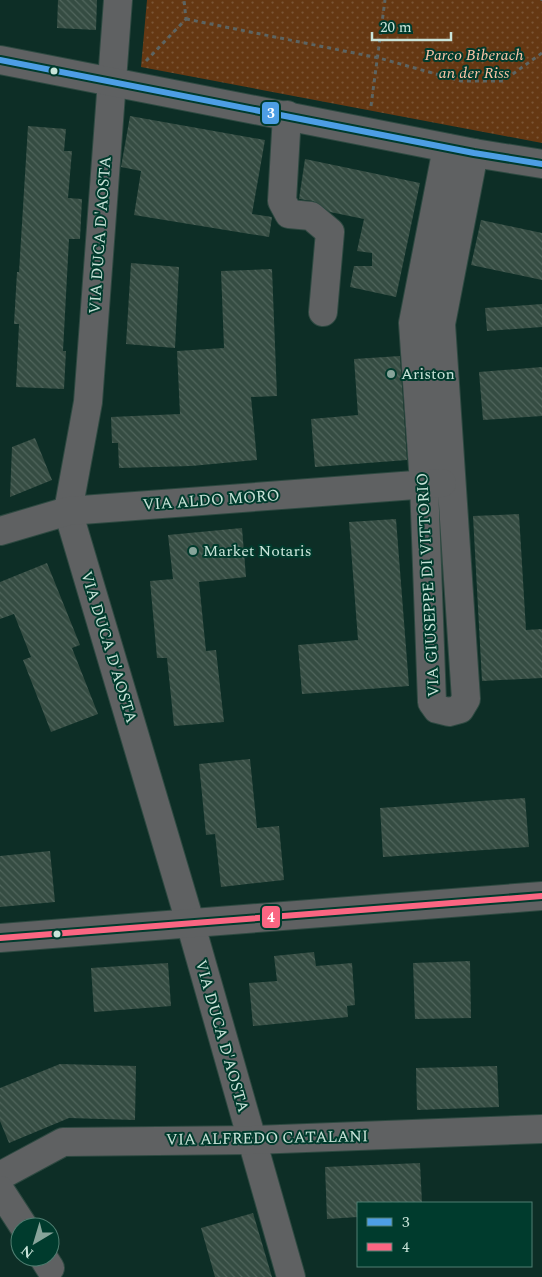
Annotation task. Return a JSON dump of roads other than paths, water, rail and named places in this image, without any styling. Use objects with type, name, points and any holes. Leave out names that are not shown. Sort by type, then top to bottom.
[{"type":"street","name":"VIA DUCA D'AOSTA","points":[[118,0],[88,402],[68,511],[190,922],[291,1277]]},
{"type":"street","points":[[0,60],[112,80],[447,148],[542,164]]},
{"type":"street","points":[[287,115],[282,201],[289,214],[311,216],[330,232],[323,312]]},
{"type":"street","name":"VIA GIUSEPPE DI VITTORIO","points":[[447,148],[413,323],[424,484],[432,702],[437,709],[449,712],[460,709],[466,698],[441,324],[474,153]]},
{"type":"street","name":"VIA ALDO MORO","points":[[0,530],[68,511],[452,482]]},
{"type":"street","points":[[0,938],[542,896]]},
{"type":"street","name":"VIA ALFREDO CATALANI","points":[[0,1176],[62,1142],[252,1140],[542,1129]]},
{"type":"street","points":[[0,1190],[18,1217]]},
{"type":"place","name":"Ariston","points":[[391,374]]},
{"type":"place","name":"Market Notaris","points":[[193,551]]},
{"type":"park label","name":"Parco Biberach an der Riss","points":[[474,64]]}]
